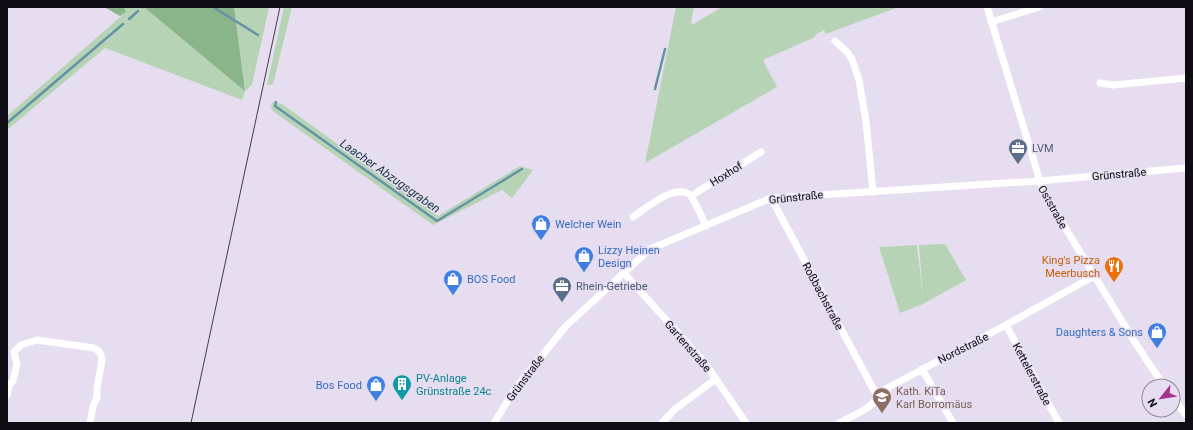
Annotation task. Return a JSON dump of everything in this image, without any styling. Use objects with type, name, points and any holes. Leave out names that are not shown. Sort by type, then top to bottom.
[{"type":"street","name":"Oststraße","points":[[987,7],[1039,181],[1046,198],[1134,341],[1159,378]]},
{"type":"street","points":[[991,22],[1039,7]]},
{"type":"street","points":[[835,41],[852,59],[858,75],[866,121],[872,192]]},
{"type":"street","points":[[1100,83],[1113,85],[1186,78]]},
{"type":"street","name":"Hoxhof","points":[[691,196],[761,152]]},
{"type":"street","name":"Grünstraße","points":[[494,423],[515,389],[566,326],[650,249],[771,198],[1039,181],[1186,168]]},
{"type":"street","points":[[633,217],[668,194],[681,191],[691,196],[706,226]]},
{"type":"street","name":"Roßbachstraße","points":[[771,198],[876,394]]},
{"type":"street","name":"Gartenstraße","points":[[624,273],[705,363],[746,423]]},
{"type":"street","name":"Nordstraße","points":[[839,423],[870,407],[877,398],[876,394],[1006,325],[1094,276]]},
{"type":"street","name":"Kettelerstraße","points":[[1006,325],[1059,423]]},
{"type":"street","points":[[7,395],[9,385],[13,381],[17,364],[14,352],[21,345],[37,340],[94,348],[99,350],[102,360],[97,388],[97,398],[93,406],[90,423]]},
{"type":"street","points":[[922,369],[953,423]]},
{"type":"street","points":[[662,423],[675,409],[716,379]]},
{"type":"green space","points":[[104,7],[124,7],[126,12],[120,16]]},
{"type":"green space","points":[[124,7],[144,7],[245,90],[234,7],[269,7],[252,85],[245,91],[242,100],[105,48],[7,130],[7,116],[126,12]]},
{"type":"green space","points":[[144,7],[234,7],[245,91]]},
{"type":"green space","points":[[284,7],[292,7],[273,84],[267,85]]},
{"type":"green space","points":[[676,7],[694,7],[691,22],[692,25],[722,7],[896,8],[826,34],[824,30],[815,35],[815,37],[763,60],[777,87],[645,163]]},
{"type":"green space","points":[[272,102],[282,104],[438,216],[520,166],[533,170],[512,198],[502,190],[433,225],[274,112],[271,108]]},
{"type":"green space","points":[[945,244],[966,280],[923,304],[900,313],[879,247],[917,245],[923,297],[919,245]]},
{"type":"waterway","name":"Laacher Abzugsgraben","points":[[213,7],[258,35]]},
{"type":"waterway","name":"Laacher Abzugsgraben","points":[[129,19],[138,11]]},
{"type":"waterway","name":"Laacher Abzugsgraben","points":[[7,123],[123,24]]},
{"type":"waterway","name":"Laacher Abzugsgraben","points":[[655,89],[665,49]]},
{"type":"waterway","name":"Laacher Abzugsgraben","points":[[276,102],[275,106],[437,221],[522,169]]},
{"type":"tram line","points":[[191,423],[280,7]]},
{"type":"place","name":"LVM","points":[[1018,165]]},
{"type":"place","name":"Welcher Wein","points":[[541,241]]},
{"type":"place","name":"Lizzy Heinen Design","points":[[584,273]]},
{"type":"place","name":"King's Pizza Meerbusch","points":[[1114,283]]},
{"type":"place","name":"BOS Food","points":[[453,296]]},
{"type":"place","name":"Rhein-Getriebe","points":[[562,303]]},
{"type":"place","name":"Daughters & Sons","points":[[1157,349]]},
{"type":"place","name":"PV-Anlage Grünstraße 24c","points":[[402,401]]},
{"type":"place","name":"Bos Food","points":[[376,402]]},
{"type":"place","name":"Kath. KiTa Karl Borromäus","points":[[882,414]]}]
